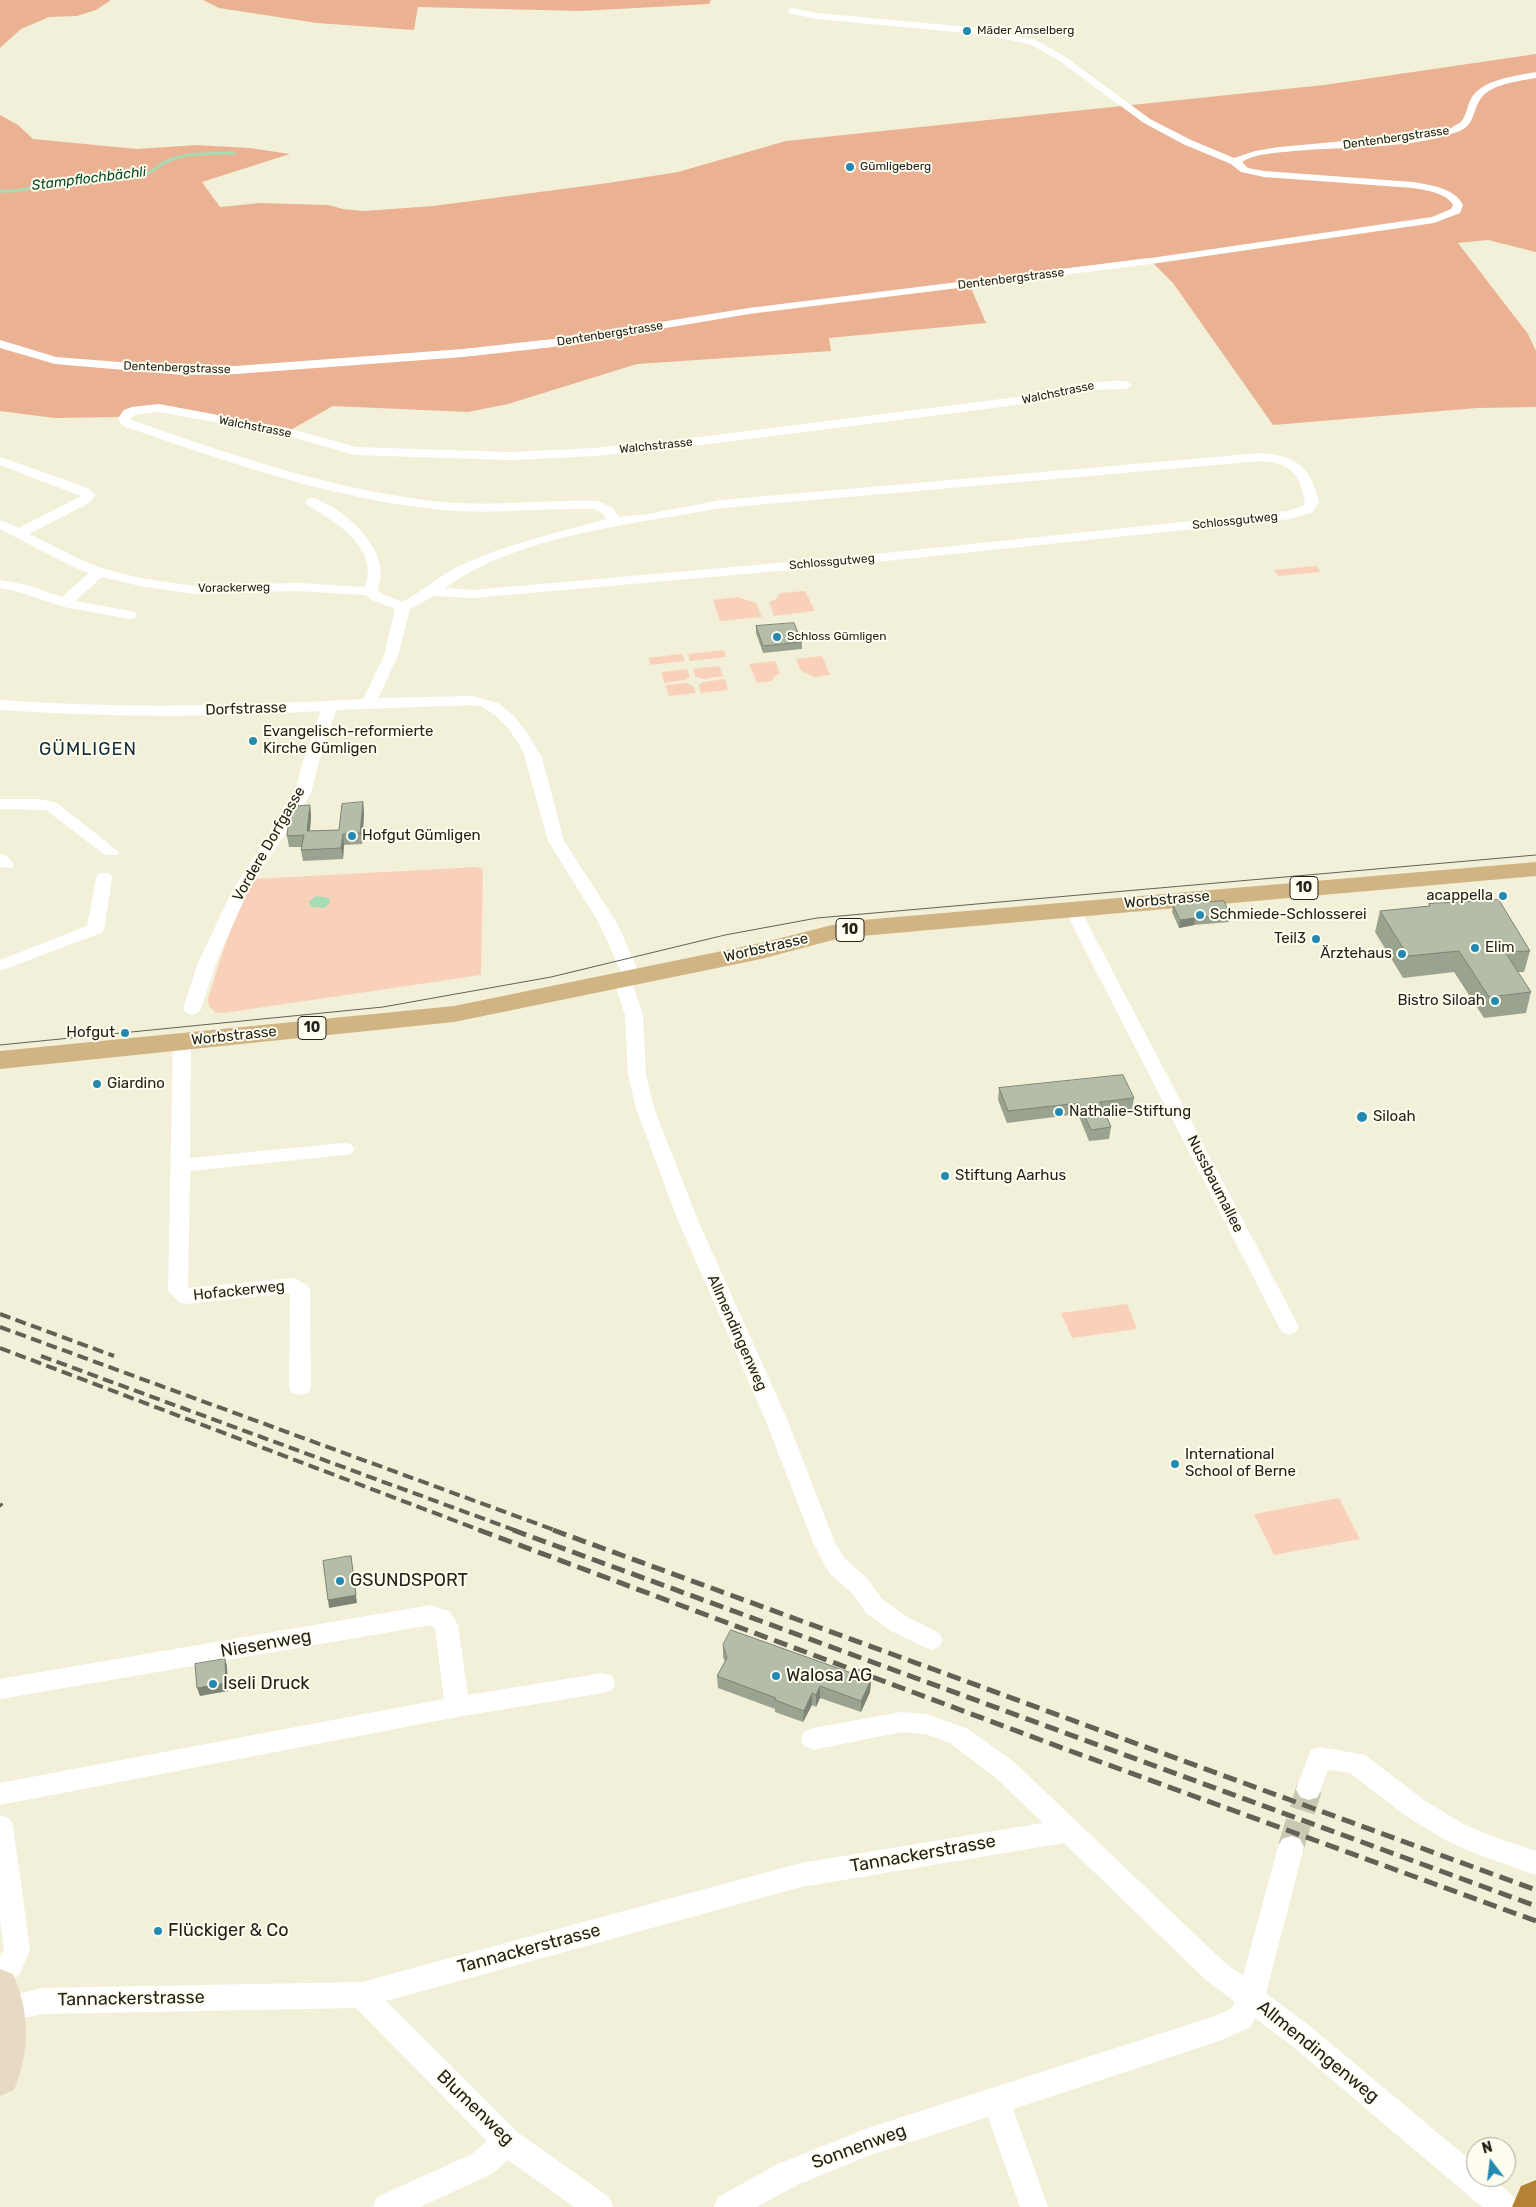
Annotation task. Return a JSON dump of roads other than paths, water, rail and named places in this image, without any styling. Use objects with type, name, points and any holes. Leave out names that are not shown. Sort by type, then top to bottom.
[{"type":"highway","points":[[1533,2207],[1536,2201]]},
{"type":"main road","name":"Worbstrasse","points":[[0,1060],[454,1014],[761,951],[832,933],[862,928],[1536,868]]},
{"type":"street","points":[[792,11],[817,16],[986,32],[1033,42],[1057,55],[1148,121],[1187,142],[1235,162]]},
{"type":"street","name":"Dentenbergstrasse","points":[[0,344],[55,360],[183,371],[236,370],[463,353],[628,332],[749,311],[1161,260],[1434,220],[1456,211],[1458,204],[1455,199],[1431,188],[1264,174],[1245,170],[1235,162],[1240,157],[1258,152],[1365,144],[1455,129],[1468,120],[1476,98],[1481,92],[1496,85],[1536,75]]},
{"type":"street","name":"Walchstrasse","points":[[615,521],[608,510],[598,505],[505,508],[443,506],[356,491],[179,442],[126,423],[124,418],[128,413],[136,410],[159,408],[287,432],[355,451],[510,456],[595,452],[693,442],[1016,401],[1076,386],[1099,384],[1126,385]]},
{"type":"street","name":"Schlossgutweg","points":[[430,592],[473,594],[867,559],[1290,515],[1308,509],[1312,502],[1301,472],[1294,464],[1276,458],[1256,457],[738,502],[648,518],[615,521]]},
{"type":"street","points":[[0,461],[83,491],[88,495],[84,500],[20,533]]},
{"type":"street","points":[[312,502],[355,532],[366,544],[373,560],[375,583],[370,591]]},
{"type":"street","points":[[369,702],[391,656],[403,608],[460,571],[500,552],[615,521]]},
{"type":"street","name":"Vorackerweg","points":[[0,524],[43,547],[99,572],[140,582],[182,589],[228,590],[297,587],[370,591],[377,597],[403,608]]},
{"type":"street","points":[[64,603],[99,572]]},
{"type":"street","points":[[0,584],[22,588],[64,603],[130,615]]},
{"type":"street","name":"Dorfstrasse","points":[[0,705],[78,711],[131,712],[269,709],[369,702],[468,701],[492,705]]},
{"type":"street","name":"Vordere Dorfgasse","points":[[192,1009],[207,963],[240,891],[303,793],[311,761],[330,705]]},
{"type":"street","name":"Allmendingenweg","points":[[492,705],[497,707],[506,717],[530,749],[556,841],[564,857],[608,923],[627,978],[634,1015],[638,1075],[645,1108],[687,1218],[776,1419],[826,1545],[838,1567],[860,1586],[874,1606],[900,1624],[932,1640]]},
{"type":"street","points":[[0,804],[39,804],[51,806],[111,852]]},
{"type":"street","points":[[0,966],[95,929],[104,878]]},
{"type":"street","name":"Nussbaumallee","points":[[1072,908],[1289,1327]]},
{"type":"street","name":"Hofackerweg","points":[[182,1041],[178,1291],[186,1297],[293,1285],[300,1290],[300,1387]]},
{"type":"street","points":[[180,1165],[344,1149]]},
{"type":"street","name":"Niesenweg","points":[[0,1690],[431,1615],[440,1617],[445,1622],[447,1628],[458,1707]]},
{"type":"street","points":[[0,1794],[458,1707],[603,1683]]},
{"type":"street","points":[[813,1738],[901,1722],[926,1724],[959,1736],[1005,1770],[1215,1971],[1251,1998]]},
{"type":"street","points":[[1309,1789],[1320,1758],[1356,1763],[1416,1808],[1454,1832],[1488,1847],[1536,1863]]},
{"type":"street","points":[[0,1826],[17,1949],[16,1957],[10,1966],[2,1990],[7,2039],[0,2077]]},
{"type":"street","name":"Tannackerstrasse","points":[[2,1990],[42,2001],[362,1995],[801,1875],[1069,1831]]},
{"type":"street","name":"Allmendingenweg","points":[[1291,1847],[1251,1998],[1301,2036],[1504,2207]]},
{"type":"street","name":"Blumenweg","points":[[362,1995],[507,2142],[599,2207]]},
{"type":"street","name":"Sonnenweg","points":[[728,2207],[797,2170],[868,2142],[1219,2028],[1241,2018],[1251,1998]]},
{"type":"street","points":[[996,2102],[1034,2207]]},
{"type":"street","points":[[387,2207],[482,2164],[507,2142]]},
{"type":"waterway","name":"Stampflochbächli","points":[[0,191],[23,190],[60,181],[140,176],[178,157],[234,153]]},
{"type":"tunnel","points":[[1291,1847],[1309,1789]]},
{"type":"tram line","points":[[0,1045],[383,1007],[551,977],[725,935],[817,918],[1536,855]]},
{"type":"railway","points":[[0,1314],[114,1356]]},
{"type":"railway","points":[[0,1327],[557,1531]]},
{"type":"railway","points":[[0,1348],[482,1531]]},
{"type":"railway","points":[[41,1356],[517,1531]]},
{"type":"railway","points":[[479,1530],[1065,1749],[1536,1921]]},
{"type":"railway","points":[[513,1530],[1536,1906]]},
{"type":"railway","points":[[553,1530],[1536,1890]]},
{"type":"place","name":"Mäder Amselberg","points":[[967,31]]},
{"type":"place","name":"Gümligeberg","points":[[850,167]]},
{"type":"place","name":"Schloss Gümligen","points":[[777,637]]},
{"type":"place","name":"Evangelisch-reformierte Kirche Gümligen","points":[[253,741]]},
{"type":"place","name":"Hofgut Gümligen","points":[[352,836]]},
{"type":"place","name":"acappella","points":[[1503,896]]},
{"type":"place","name":"Schmiede-Schlosserei","points":[[1200,915]]},
{"type":"place","name":"Teil3","points":[[1316,939]]},
{"type":"place","name":"Elim","points":[[1475,948]]},
{"type":"place","name":"Ärztehaus","points":[[1402,954]]},
{"type":"place","name":"Bistro Siloah","points":[[1495,1001]]},
{"type":"place","name":"Hofgut","points":[[125,1033]]},
{"type":"place","name":"Giardino","points":[[97,1084]]},
{"type":"place","name":"Nathalie-Stiftung","points":[[1059,1112]]},
{"type":"place","name":"Siloah","points":[[1362,1117]]},
{"type":"place","name":"Stiftung Aarhus","points":[[945,1176]]},
{"type":"place","name":"International School of Berne","points":[[1175,1464]]},
{"type":"place","name":"GSUNDSPORT","points":[[340,1581]]},
{"type":"place","name":"Walosa AG","points":[[776,1676]]},
{"type":"place","name":"Iseli Druck","points":[[213,1684]]},
{"type":"place","name":"Flückiger & Co","points":[[158,1931]]},
{"type":"district","name":"GÜMLIGEN","points":[[88,750]]}]
